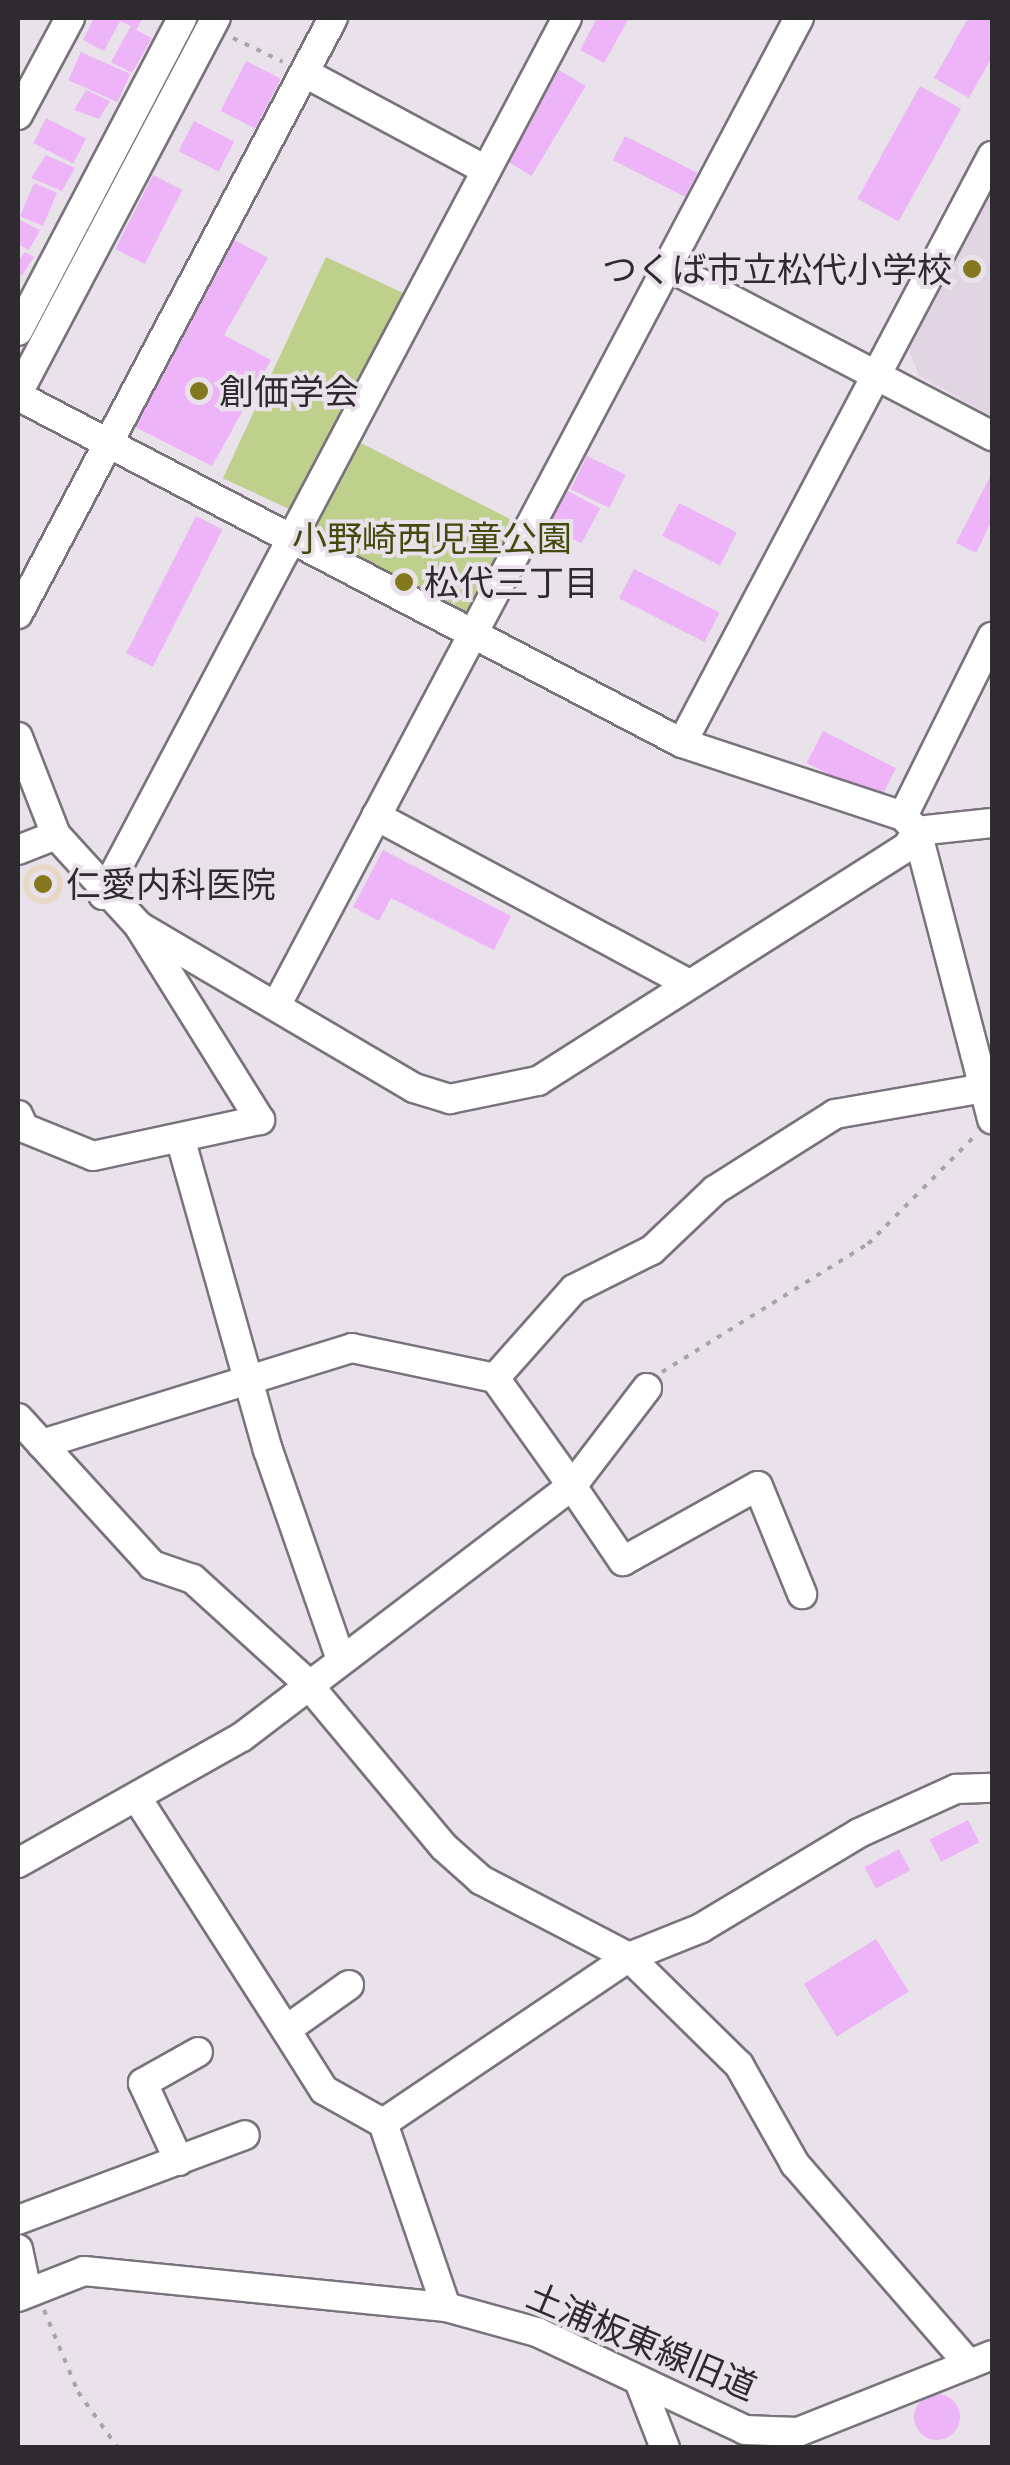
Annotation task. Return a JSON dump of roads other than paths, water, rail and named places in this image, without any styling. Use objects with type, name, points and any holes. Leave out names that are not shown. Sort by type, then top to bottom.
[{"type":"street","points":[[18,116],[70,18]]},
{"type":"street","points":[[18,330],[182,18]]},
{"type":"street","points":[[18,614],[334,18]]},
{"type":"street","points":[[103,895],[567,18]]},
{"type":"street","points":[[276,1006],[799,18]]},
{"type":"street","points":[[220,26],[18,394],[682,744],[910,824],[992,823]]},
{"type":"street","points":[[305,73],[486,170]]},
{"type":"street","points":[[682,744],[992,156]]},
{"type":"street","points":[[668,266],[992,436]]},
{"type":"street","points":[[18,737],[56,835],[103,895],[139,926],[414,1088],[480,1099],[538,1081],[907,847],[910,824],[992,637]]},
{"type":"street","points":[[376,816],[687,984]]},
{"type":"street","points":[[910,824],[990,1080],[992,1118]]},
{"type":"street","points":[[18,850],[56,835]]},
{"type":"street","points":[[18,1115],[24,1128],[93,1156],[181,1141],[260,1120],[139,926]]},
{"type":"street","points":[[496,1378],[574,1289],[652,1250],[716,1190],[836,1114],[990,1080]]},
{"type":"street","points":[[181,1141],[254,1377],[268,1450],[340,1658]]},
{"type":"street","points":[[41,1444],[352,1348],[496,1378],[623,1560],[758,1486],[802,1594]]},
{"type":"street","points":[[18,1863],[242,1738],[306,1682],[572,1486],[647,1388]]},
{"type":"street","points":[[18,1418],[152,1565],[193,1579],[306,1682],[481,1880],[629,1957],[739,2065],[796,2164],[981,2360]]},
{"type":"street","points":[[382,2123],[629,1957],[701,1928],[859,1833],[956,1789],[992,1788]]},
{"type":"street","points":[[138,1798],[324,2090],[382,2123],[446,2308]]},
{"type":"street","points":[[286,2030],[349,1985]]},
{"type":"street","points":[[179,2161],[143,2083],[198,2052]]},
{"type":"street","points":[[18,2220],[245,2135]]},
{"type":"street","points":[[18,2249],[22,2292]]},
{"type":"street","name":"土浦板東線旧道","points":[[22,2292],[84,2272],[446,2308],[537,2332],[744,2430],[798,2432],[981,2360]]},
{"type":"street","points":[[639,2381],[665,2448]]},
{"type":"place","name":"つくば市立松代小学校","points":[[972,269]]},
{"type":"place","name":"創価学会","points":[[199,391]]},
{"type":"place","name":"松代三丁目","points":[[404,582]]},
{"type":"place","name":"仁愛内科医院","points":[[43,884]]},
{"type":"park label","name":"小野崎西児童公園","points":[[432,538]]}]
